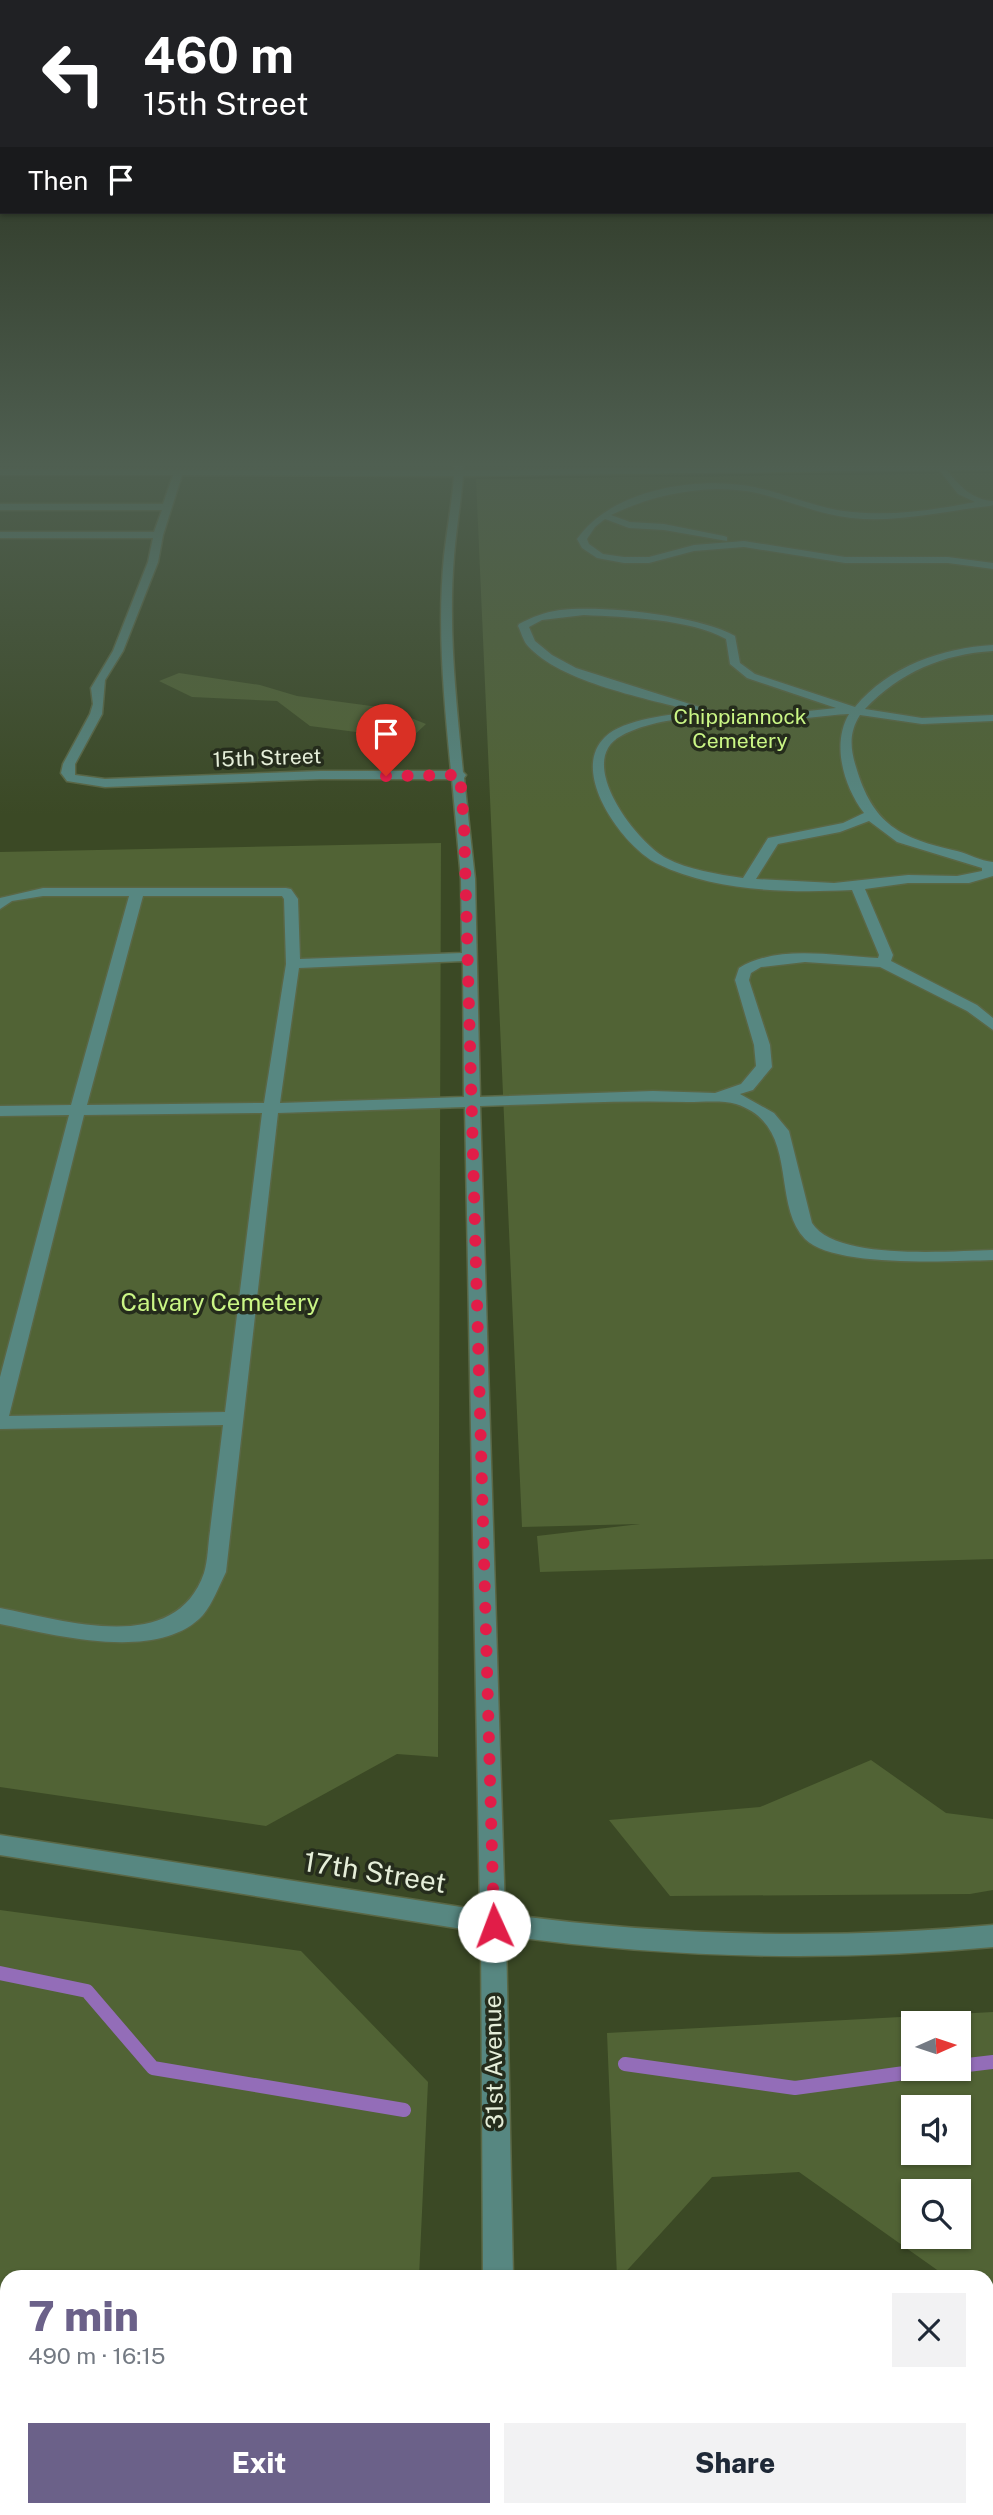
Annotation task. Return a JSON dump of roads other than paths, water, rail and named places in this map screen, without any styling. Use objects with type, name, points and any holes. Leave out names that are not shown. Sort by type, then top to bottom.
[{"type":"street","name":"15th Street","points":[[146,580],[123,639],[97,688],[99,704],[96,714],[69,764],[67,774],[76,781],[105,783],[320,775],[460,775]]},
{"type":"street","name":"31st Avenue","points":[[448,580],[448,681],[460,775],[468,879],[479,1448],[494,1926],[498,2270]]},
{"type":"street","points":[[856,712],[751,677],[735,664],[731,638],[717,630],[612,612],[552,615],[528,621],[523,626],[524,632],[539,652],[563,668],[717,714],[771,718],[833,710],[922,721],[993,718]]},
{"type":"street","points":[[717,714],[629,729],[611,737],[600,757],[602,788],[620,821],[646,852],[691,871],[800,887],[857,886],[899,879],[970,879],[988,873],[991,866],[977,860],[913,846],[887,831],[870,815],[855,786],[845,747],[848,724],[856,712],[898,676],[932,658],[993,648]]},
{"type":"street","points":[[748,881],[773,841],[804,832],[848,827],[870,815]]},
{"type":"street","points":[[857,886],[886,954],[883,963]]},
{"type":"street","points":[[0,905],[8,898],[43,892],[286,892],[291,899],[293,964],[271,1108],[215,1572],[192,1613],[162,1631],[134,1635],[0,1616]]},
{"type":"street","points":[[0,1415],[137,892]]},
{"type":"street","points":[[293,964],[469,957]]},
{"type":"street","points":[[719,1097],[747,1087],[764,1067],[762,1045],[743,987],[744,971],[757,963],[806,958],[883,963],[972,1008],[993,1026]]},
{"type":"street","points":[[0,1111],[271,1108],[473,1100],[739,1099],[768,1116],[781,1131],[803,1223],[812,1237],[829,1246],[851,1252],[927,1257],[993,1255]]},
{"type":"street","points":[[0,1423],[234,1418]]},
{"type":"street","name":"17th Street","points":[[0,1845],[429,1912],[494,1926],[688,1944],[776,1948],[898,1944],[993,1936]]},
{"type":"waterway","points":[[0,1973],[87,1991],[153,2068],[404,2110]]},
{"type":"waterway","points":[[971,2065],[993,2062]]},
{"type":"waterway","points":[[625,2064],[795,2088],[901,2073]]},
{"type":"park label","name":"Chippiannock Cemetery","points":[[740,729]]},
{"type":"park label","name":"Calvary Cemetery","points":[[220,1303]]}]
